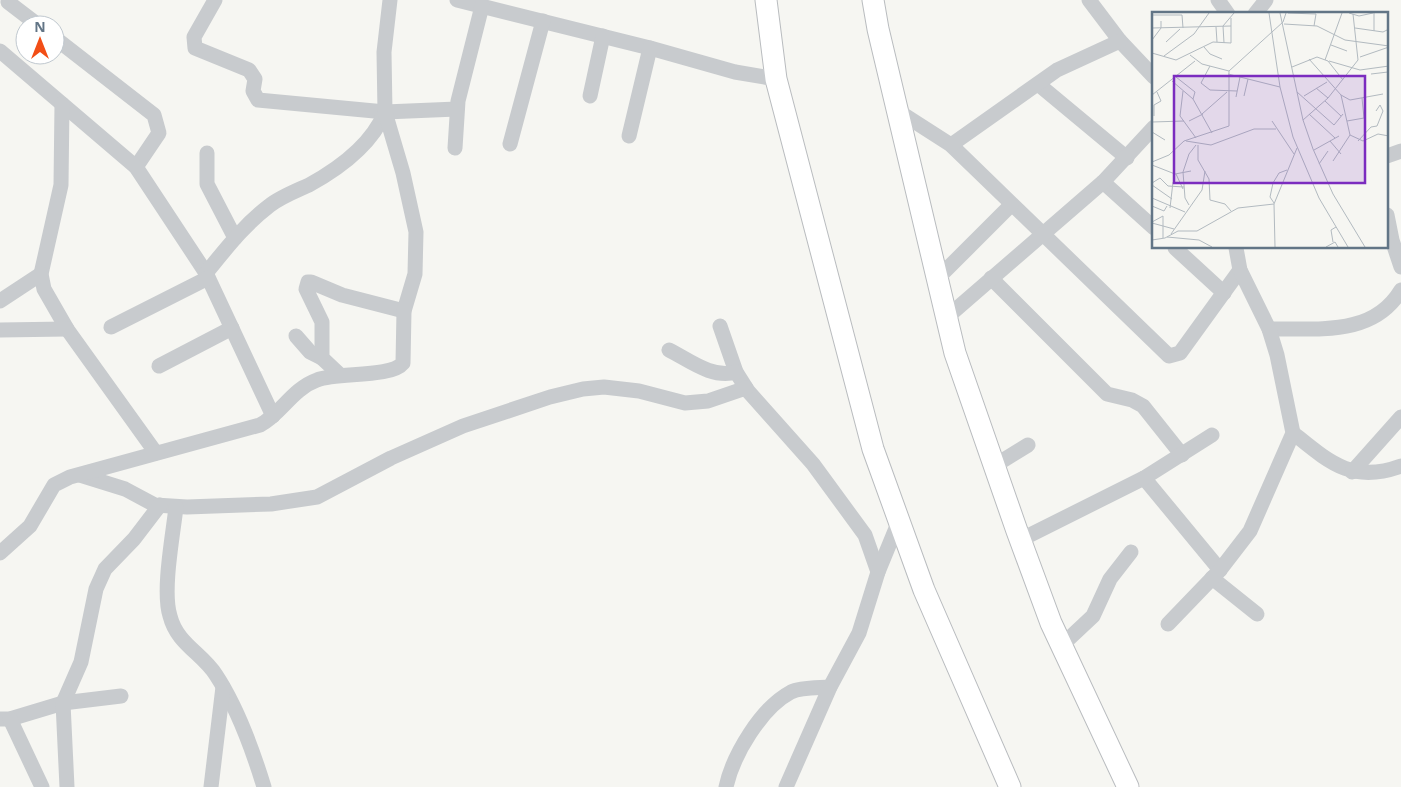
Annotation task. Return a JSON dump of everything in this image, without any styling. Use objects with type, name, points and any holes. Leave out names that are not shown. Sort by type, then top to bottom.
[{"type":"highway","points":[[766,0],[776,79],[874,449],[924,590],[1010,787]]},
{"type":"highway","points":[[873,0],[955,353],[1020,540],[1061,646],[1128,787]]},
{"type":"street","points":[[216,0],[194,37],[195,48],[249,70],[255,79],[253,91],[258,100],[385,112],[457,109]]},
{"type":"street","points":[[0,553],[30,526],[54,485],[78,475],[260,426],[273,416],[298,390],[317,380],[340,375],[386,371],[400,367],[403,363],[404,311],[415,274],[416,232],[403,173],[385,112],[384,52],[390,0]]},
{"type":"street","points":[[457,0],[650,48],[735,72],[776,79]]},
{"type":"street","points":[[1089,0],[1120,41],[1152,75]]},
{"type":"street","points":[[1218,0],[1227,12]]},
{"type":"street","points":[[1257,12],[1266,0]]},
{"type":"street","points":[[6,5],[22,15]]},
{"type":"street","points":[[455,148],[457,109],[482,6]]},
{"type":"street","points":[[510,144],[543,21]]},
{"type":"street","points":[[590,96],[602,36]]},
{"type":"street","points":[[951,145],[1057,70],[1120,41]]},
{"type":"street","points":[[65,46],[154,115],[159,133],[136,167]]},
{"type":"street","points":[[629,136],[650,48]]},
{"type":"street","points":[[0,50],[136,167],[207,276],[273,416]]},
{"type":"street","points":[[1038,84],[1127,158]]},
{"type":"street","points":[[62,104],[61,185],[42,274],[44,289],[67,329],[156,453]]},
{"type":"street","points":[[898,111],[951,145],[1169,356],[1180,353],[1240,270]]},
{"type":"street","points":[[111,327],[207,276],[236,238],[270,205],[316,181],[345,162],[380,125],[385,112]]},
{"type":"street","points":[[946,318],[1103,182],[1152,129]]},
{"type":"street","points":[[1388,156],[1401,151]]},
{"type":"street","points":[[207,153],[207,184],[236,238]]},
{"type":"street","points":[[1103,182],[1152,226]]},
{"type":"street","points":[[938,279],[1011,205]]},
{"type":"street","points":[[1388,219],[1392,240],[1401,267]]},
{"type":"street","points":[[1176,249],[1224,293]]},
{"type":"street","points":[[1168,624],[1216,574],[1250,531],[1293,433],[1277,355],[1269,329],[1240,270],[1236,249]]},
{"type":"street","points":[[0,301],[42,274]]},
{"type":"street","points":[[990,278],[1107,394],[1132,400],[1143,406],[1182,455]]},
{"type":"street","points":[[322,358],[322,322],[306,289],[308,282],[342,296],[404,311]]},
{"type":"street","points":[[1269,329],[1348,327],[1373,318],[1392,304],[1401,290]]},
{"type":"street","points":[[720,326],[736,372],[746,388],[813,464],[865,534],[878,572]]},
{"type":"street","points":[[158,366],[232,328]]},
{"type":"street","points":[[0,330],[67,329]]},
{"type":"street","points":[[296,336],[310,352],[322,358],[340,375]]},
{"type":"street","points":[[669,350],[708,371],[721,374],[736,372]]},
{"type":"street","points":[[78,475],[124,489],[160,505],[176,507],[271,504],[317,497],[391,458],[463,426],[550,397],[583,389],[604,387],[639,391],[685,403],[708,401],[746,388]]},
{"type":"street","points":[[1352,472],[1401,417]]},
{"type":"street","points":[[1293,433],[1323,457],[1352,472],[1383,473],[1401,466]]},
{"type":"street","points":[[1020,540],[1144,478],[1212,435]]},
{"type":"street","points":[[994,466],[1028,445]]},
{"type":"street","points":[[1144,478],[1216,574],[1257,614]]},
{"type":"street","points":[[67,787],[63,703],[81,662],[96,589],[105,569],[134,539],[160,505]]},
{"type":"street","points":[[176,507],[166,598],[170,616],[175,630],[184,643],[209,666],[223,687],[255,756],[264,787]]},
{"type":"street","points":[[786,787],[830,687],[859,633],[878,572],[899,521]]},
{"type":"street","points":[[1061,646],[1094,616],[1110,578],[1131,552]]},
{"type":"street","points":[[211,787],[223,687]]},
{"type":"street","points":[[726,787],[747,737],[768,711],[792,691],[830,687]]},
{"type":"street","points":[[42,787],[5,719],[63,703],[120,696]]}]
